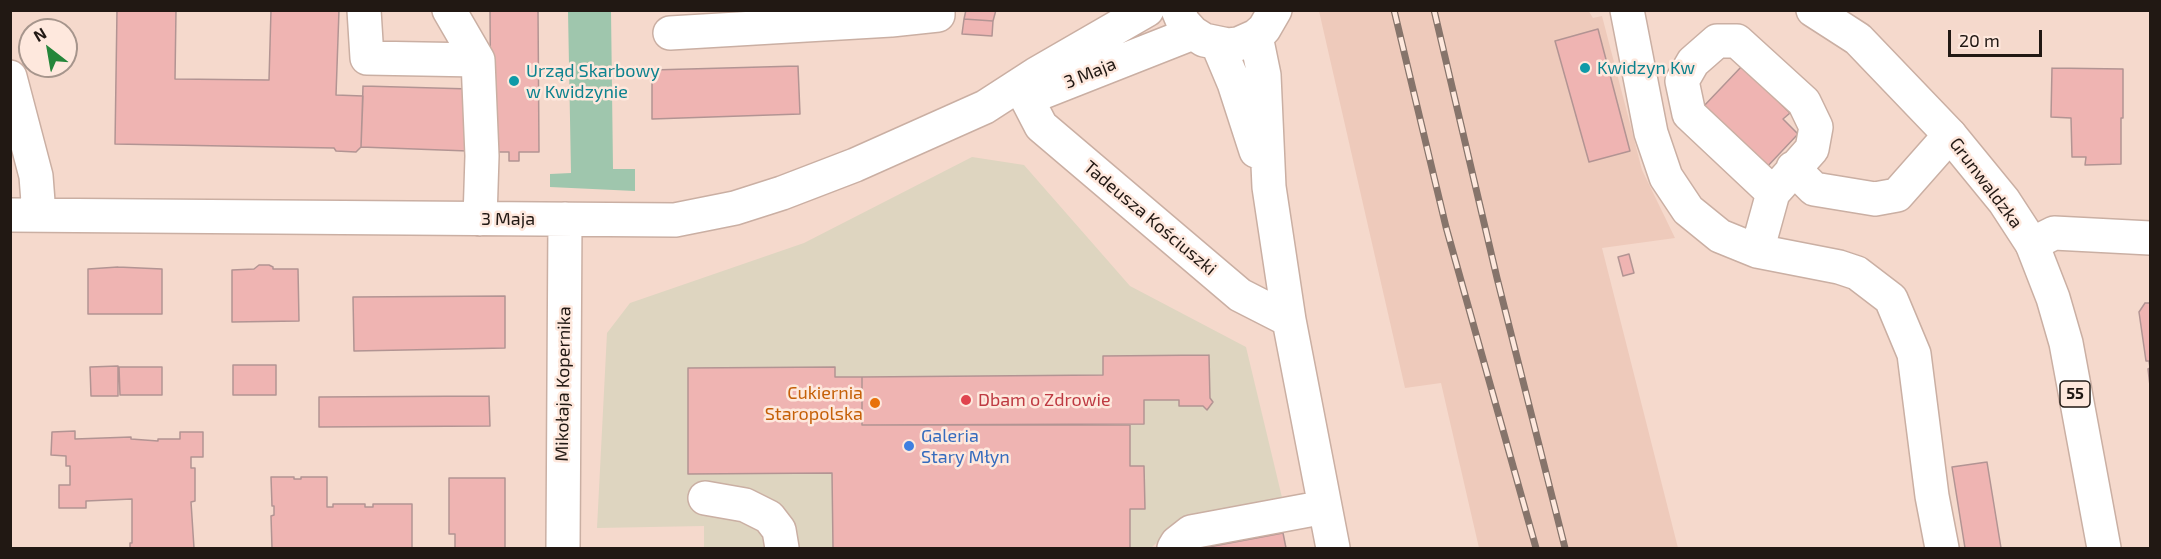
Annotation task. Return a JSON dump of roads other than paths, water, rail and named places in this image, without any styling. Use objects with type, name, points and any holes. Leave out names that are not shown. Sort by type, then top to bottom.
[{"type":"street","points":[[364,10],[367,58],[478,60]]},
{"type":"street","points":[[449,10],[478,60],[482,156],[480,219]]},
{"type":"street","points":[[670,33],[891,20],[938,15],[938,10]]},
{"type":"street","name":"3 Maja","points":[[25,215],[675,220],[735,208],[855,165],[985,107],[1036,74],[1147,10]]},
{"type":"street","points":[[1627,10],[1651,133],[1666,177],[1688,210],[1720,236],[1757,251],[1839,267],[1857,273],[1891,299],[1914,354],[1932,496],[1942,549]]},
{"type":"street","name":"Grunwaldzka","points":[[1813,10],[1858,39],[1950,135],[2004,201],[2032,244],[2053,298],[2066,343],[2104,549]]},
{"type":"street","points":[[1266,23],[1264,75],[1269,187],[1289,320],[1334,549]]},
{"type":"street","name":"3 Maja","points":[[985,107],[1027,99],[1196,29],[1238,44],[1266,23]]},
{"type":"street","points":[[1196,29],[1233,83],[1269,187]]},
{"type":"street","points":[[1757,251],[1773,193],[1812,149],[1816,127],[1804,102],[1737,41],[1717,41],[1693,62],[1682,81],[1689,114],[1773,193]]},
{"type":"street","points":[[10,77],[36,176],[25,215]]},
{"type":"street","name":"Tadeusza Kościuszki","points":[[1027,99],[1041,126],[1240,294],[1289,320]]},
{"type":"street","points":[[1794,168],[1814,189],[1875,199],[1897,195],[1950,135]]},
{"type":"street","name":"Mikołaja Kopernika","points":[[563,549],[565,219]]},
{"type":"street","points":[[2032,244],[2054,233],[2151,238]]},
{"type":"street","points":[[705,498],[745,505],[769,517],[779,530],[782,549]]},
{"type":"street","points":[[1174,549],[1177,543],[1191,532],[1325,507]]},
{"type":"railway","points":[[1394,10],[1446,227],[1536,548]]},
{"type":"railway","points":[[1434,10],[1497,278],[1565,548]]},
{"type":"place","name":"Kwidzyn Kw","points":[[1585,68]]},
{"type":"place","name":"Urząd Skarbowy w Kwidzynie","points":[[514,81]]},
{"type":"place","name":"Dbam o Zdrowie","points":[[966,400]]},
{"type":"place","name":"Cukiernia Staropolska","points":[[875,403]]},
{"type":"place","name":"Galeria Stary Młyn","points":[[909,446]]}]
